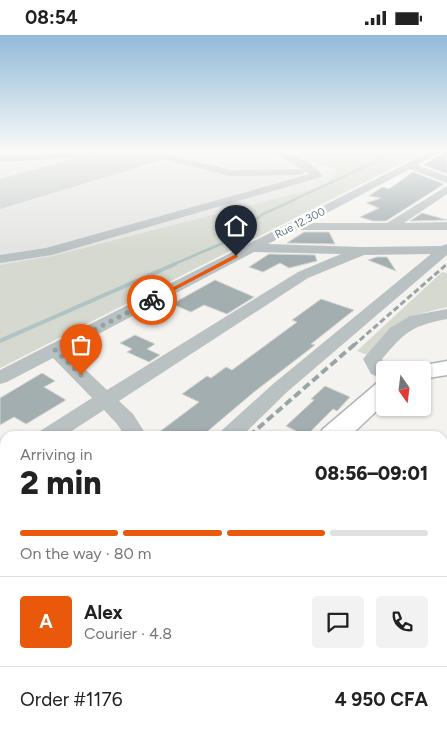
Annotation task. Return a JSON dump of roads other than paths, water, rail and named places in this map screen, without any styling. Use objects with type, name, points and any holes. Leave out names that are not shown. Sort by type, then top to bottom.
[{"type":"main road","points":[[431,371],[447,368]]},
{"type":"main road","points":[[339,431],[376,397]]},
{"type":"street","points":[[0,259],[47,252],[291,183]]},
{"type":"street","name":"Rue 12.300","points":[[0,378],[377,183]]},
{"type":"street","points":[[390,227],[447,189]]},
{"type":"street","points":[[293,227],[447,226]]},
{"type":"street","points":[[252,248],[362,251],[446,249]]},
{"type":"street","points":[[234,431],[280,388],[446,249]]},
{"type":"street","points":[[56,431],[303,275],[362,251]]},
{"type":"street","points":[[376,366],[372,359],[396,332],[416,321],[447,314]]},
{"type":"street","points":[[55,350],[107,400],[125,419],[133,431]]},
{"type":"waterway","points":[[291,201],[330,183]]},
{"type":"waterway","points":[[172,265],[228,241],[263,214],[294,200]]},
{"type":"waterway","points":[[0,341],[175,264]]},
{"type":"railway","points":[[353,346],[447,264]]},
{"type":"railway","points":[[255,431],[355,344]]}]
